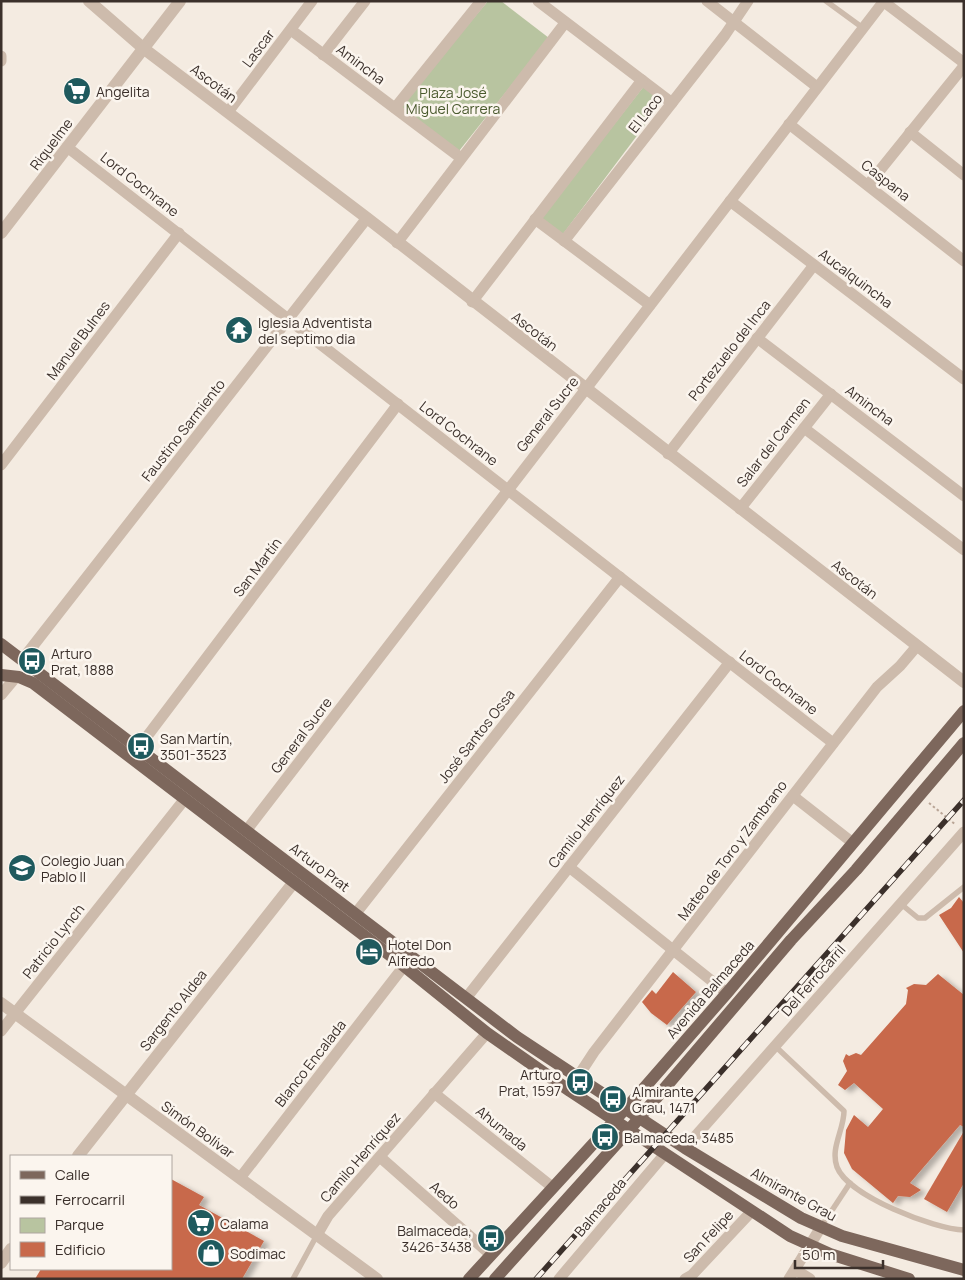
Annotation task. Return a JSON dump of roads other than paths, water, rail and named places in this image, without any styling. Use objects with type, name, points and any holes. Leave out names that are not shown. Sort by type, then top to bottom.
[{"type":"main road","name":"Arturo Prat","points":[[1,644],[517,1036],[577,1078],[626,1109]]},
{"type":"main road","name":"Arturo Prat","points":[[1,675],[16,677],[33,683],[404,966],[487,1033],[614,1120]]},
{"type":"main road","name":"Avenida Balmaceda","points":[[468,1279],[551,1186],[626,1109],[727,993],[964,711]]},
{"type":"main road","points":[[495,1279],[641,1117],[806,922],[856,870],[964,743]]},
{"type":"main road","name":"Almirante Grau","points":[[626,1109],[641,1117],[685,1148],[801,1218],[821,1228],[842,1236],[964,1270]]},
{"type":"main road","points":[[614,1120],[664,1155],[790,1236],[810,1245],[909,1279]]},
{"type":"street","name":"Ascotán","points":[[89,1],[143,48],[367,218],[585,390],[964,682]]},
{"type":"street","name":"Riquelme","points":[[1,233],[180,1]]},
{"type":"street","name":"Lascar","points":[[228,112],[312,1]]},
{"type":"street","points":[[323,55],[364,1]]},
{"type":"street","points":[[395,108],[481,1]]},
{"type":"street","points":[[538,1],[672,103]]},
{"type":"street","points":[[707,1],[817,87]]},
{"type":"street","name":"El Laco","points":[[564,241],[725,35],[748,1]]},
{"type":"street","points":[[868,185],[964,64],[884,1]]},
{"type":"street","name":"General Sucre","points":[[246,831],[884,1]]},
{"type":"street","points":[[398,243],[565,23]]},
{"type":"street","name":"Amincha","points":[[291,30],[461,158]]},
{"type":"street","points":[[1,56],[1,61]]},
{"type":"street","name":"El Laco","points":[[472,302],[642,80]]},
{"type":"street","name":"Caspana","points":[[789,124],[964,261]]},
{"type":"street","points":[[910,132],[964,175]]},
{"type":"street","name":"Lord Cochrane","points":[[67,147],[833,743]]},
{"type":"street","name":"Aucalquincha","points":[[730,201],[964,379]]},
{"type":"street","name":"Faustino Sarmiento","points":[[22,660],[367,218]]},
{"type":"street","points":[[535,219],[650,305]]},
{"type":"street","name":"Manuel Bulnes","points":[[1,465],[179,233]]},
{"type":"street","name":"Portezuelo del Inca","points":[[668,454],[814,265]]},
{"type":"street","name":"Amincha","points":[[757,338],[964,496]]},
{"type":"street","name":"Salar del Carmen","points":[[740,509],[831,394]]},
{"type":"street","name":"San Martín","points":[[139,747],[398,404]]},
{"type":"street","points":[[804,428],[964,550]]},
{"type":"street","name":"José Santos Ossa","points":[[356,913],[620,576]]},
{"type":"street","name":"Mateo de Toro y Zambrano","points":[[577,1078],[594,1052],[833,743],[877,687],[900,666],[916,646]]},
{"type":"street","name":"Camilo Henríquez","points":[[466,997],[730,662]]},
{"type":"street","points":[[1,695],[16,677]]},
{"type":"street","points":[[793,796],[853,843]]},
{"type":"street","name":"Patricio Lynch","points":[[1,1031],[184,800]]},
{"type":"street","name":"Del Ferrocarril","points":[[685,1148],[964,832]]},
{"type":"street","points":[[569,867],[727,993]]},
{"type":"street","name":"Sargento Aldea","points":[[79,1155],[294,882]]},
{"type":"street","name":"Blanco Encalada","points":[[240,1178],[404,966]]},
{"type":"street","name":"Simón Bolívar","points":[[1,1003],[376,1279]]},
{"type":"street","name":"Camilo Henríquez","points":[[317,1235],[328,1216],[487,1033]]},
{"type":"street","name":"Ahumada","points":[[434,1093],[551,1186]]},
{"type":"street","name":"Balmaceda","points":[[559,1279],[664,1155]]},
{"type":"street","name":"Aedo","points":[[380,1158],[490,1254]]},
{"type":"street","name":"San Felipe","points":[[684,1279],[692,1275],[751,1212]]},
{"type":"street","points":[[810,1279],[792,1274],[821,1228]]},
{"type":"street","points":[[1,1264],[10,1250]]},
{"type":"lane","points":[[826,1],[863,28]]},
{"type":"lane","points":[[901,904],[918,918],[925,918],[964,887]]},
{"type":"lane","points":[[775,1046],[844,1111],[844,1122],[834,1155],[837,1168],[858,1191],[924,1221],[964,1230]]},
{"type":"lane","points":[[821,1228],[850,1183]]},
{"type":"lane","points":[[293,1279],[317,1235]]},
{"type":"railway","points":[[536,1279],[964,800]]},
{"type":"place","name":"Angelita","points":[[77,91]]},
{"type":"place","name":"Iglesia Adventista del septimo dia","points":[[239,330]]},
{"type":"place","name":"Arturo Prat, 1888","points":[[32,661]]},
{"type":"place","name":"San Martín, 3501-3523","points":[[141,746]]},
{"type":"place","name":"Colegio Juan Pablo II","points":[[22,868]]},
{"type":"place","name":"Hotel Don Alfredo","points":[[369,952]]},
{"type":"place","name":"Arturo Prat, 1597","points":[[580,1082]]},
{"type":"place","name":"Almirante Grau, 1471","points":[[613,1099]]},
{"type":"place","name":"Balmaceda, 3485","points":[[605,1137]]},
{"type":"place","name":"Calama","points":[[201,1223]]},
{"type":"place","name":"Balmaceda, 3426-3438","points":[[491,1238]]},
{"type":"place","name":"Sodimac","points":[[211,1253]]},
{"type":"park label","name":"Plaza José Miguel Carrera","points":[[453,100]]}]
